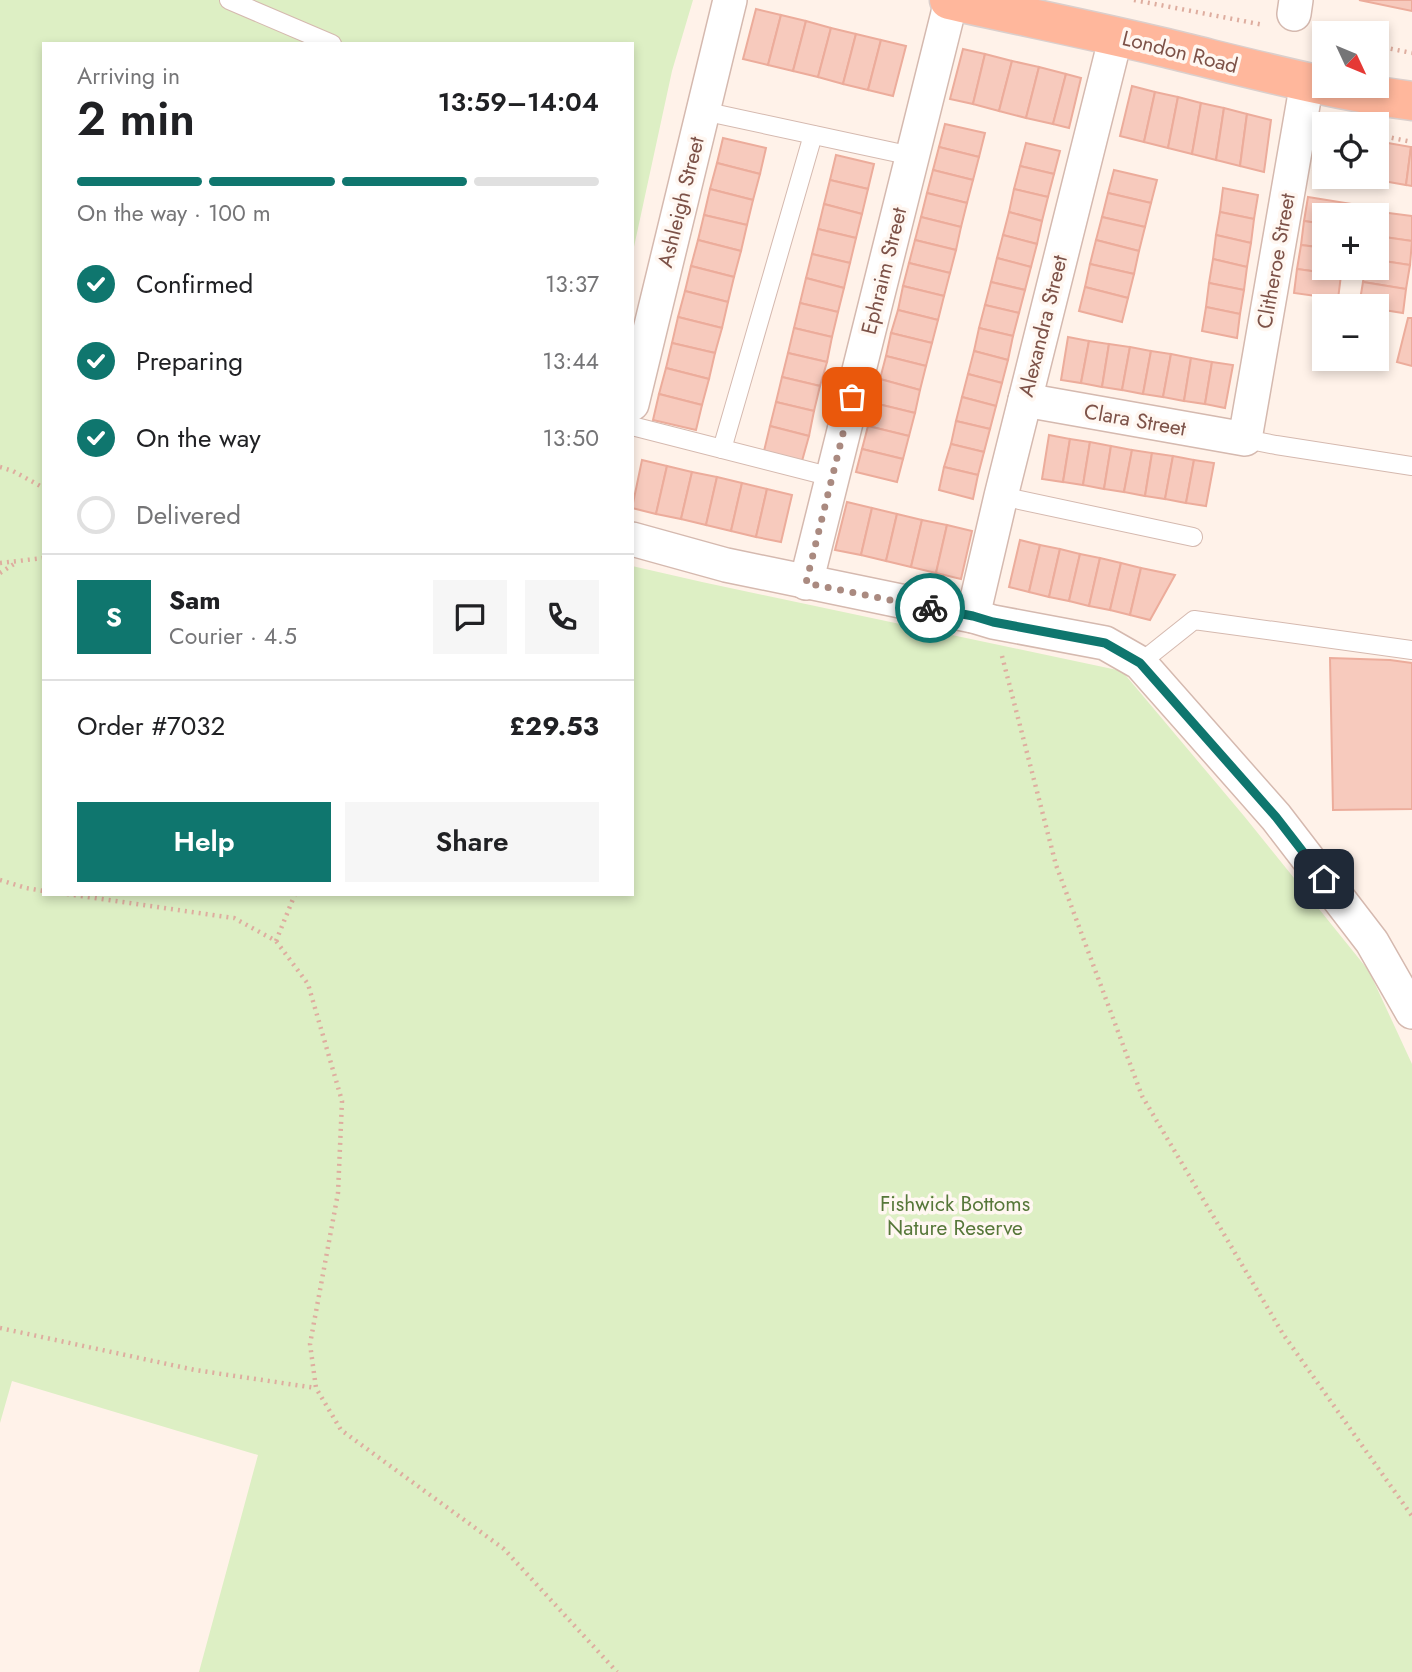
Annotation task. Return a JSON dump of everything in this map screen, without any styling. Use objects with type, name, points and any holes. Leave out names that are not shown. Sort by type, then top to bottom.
[{"type":"highway","name":"London Road","points":[[950,0],[1307,82],[1378,97],[1412,101]]},
{"type":"street","name":"Ashleigh Street","points":[[634,396],[730,0]]},
{"type":"street","name":"Ephraim Street","points":[[806,583],[950,0]]},
{"type":"street","name":"Alexandra Street","points":[[983,619],[1001,496],[1116,36]]},
{"type":"street","name":"Clitheroe Street","points":[[1245,439],[1307,82]]},
{"type":"street","name":"Clara Street","points":[[1025,400],[1245,439]]},
{"type":"street","points":[[634,540],[726,565],[806,583],[1105,643],[1140,663],[1276,817],[1371,942],[1412,1012]]},
{"type":"lane","points":[[229,0],[326,42]]},
{"type":"lane","points":[[703,111],[912,156]]},
{"type":"lane","points":[[722,449],[813,135]]},
{"type":"lane","points":[[634,427],[832,477]]},
{"type":"lane","points":[[1245,439],[1412,466]]},
{"type":"lane","points":[[1001,496],[1193,537]]},
{"type":"lane","points":[[1140,663],[1194,620],[1412,650]]},
{"type":"path","points":[[1134,0],[1286,13]]},
{"type":"path","points":[[1390,49],[1412,53]]},
{"type":"path","points":[[1389,137],[1412,142]]},
{"type":"path","points":[[0,467],[42,487]]},
{"type":"path","points":[[0,564],[42,558]]},
{"type":"path","points":[[0,564],[14,564],[0,573]]},
{"type":"path","points":[[983,619],[1056,865],[1142,1096],[1283,1334],[1412,1516]]},
{"type":"path","points":[[0,880],[42,891]]},
{"type":"path","points":[[81,896],[234,918],[275,941],[308,984],[342,1101],[338,1193],[310,1344],[316,1388],[341,1430],[503,1549],[617,1672]]},
{"type":"path","points":[[275,941],[294,896]]},
{"type":"path","points":[[0,1328],[195,1370],[316,1388]]},
{"type":"green space","name":"Fishwick Bottoms Nature Reserve","points":[[0,0],[693,0],[672,71],[634,247],[634,42],[42,42],[42,896],[634,896],[634,566],[1122,671],[1369,971],[1412,1064],[1412,1672],[199,1672],[258,1455],[12,1381],[0,1423]]},
{"type":"building","points":[[1359,0],[1412,0],[1412,11]]},
{"type":"building","points":[[756,9],[781,15],[768,65],[743,59]]},
{"type":"building","points":[[781,15],[806,21],[793,71],[768,65]]},
{"type":"building","points":[[806,21],[831,28],[818,77],[793,71]]},
{"type":"building","points":[[831,28],[856,34],[843,84],[818,77]]},
{"type":"building","points":[[856,34],[881,40],[868,90],[843,84]]},
{"type":"building","points":[[881,40],[906,46],[893,96],[868,90]]},
{"type":"building","points":[[963,49],[985,54],[973,104],[950,99]]},
{"type":"building","points":[[985,54],[1012,61],[999,111],[973,104]]},
{"type":"building","points":[[1012,61],[1039,67],[1026,118],[999,111]]},
{"type":"building","points":[[1039,67],[1066,74],[1053,124],[1026,118]]},
{"type":"building","points":[[1066,74],[1081,78],[1069,128],[1053,124]]},
{"type":"building","points":[[1132,86],[1155,92],[1144,142],[1120,136]]},
{"type":"building","points":[[1155,92],[1178,97],[1168,148],[1144,142]]},
{"type":"building","points":[[1178,97],[1201,103],[1192,154],[1168,148]]},
{"type":"building","points":[[1201,103],[1224,108],[1216,160],[1192,154]]},
{"type":"building","points":[[1224,108],[1247,114],[1240,166],[1216,160]]},
{"type":"building","points":[[1247,114],[1271,120],[1264,172],[1240,166]]},
{"type":"building","points":[[945,124],[985,133],[979,157],[939,147]]},
{"type":"building","points":[[723,138],[766,148],[760,174],[717,163]]},
{"type":"building","points":[[1026,143],[1060,151],[1054,174],[1020,166]]},
{"type":"building","points":[[1389,143],[1411,147],[1406,185],[1389,182]]},
{"type":"building","points":[[939,147],[979,157],[973,180],[933,170]]},
{"type":"building","points":[[1412,147],[1412,186],[1406,185]]},
{"type":"building","points":[[836,155],[874,164],[868,189],[830,180]]},
{"type":"building","points":[[717,163],[760,174],[753,200],[710,189]]},
{"type":"building","points":[[1020,166],[1054,174],[1048,197],[1014,189]]},
{"type":"building","points":[[933,170],[973,180],[967,203],[927,193]]},
{"type":"building","points":[[1114,170],[1157,180],[1151,203],[1108,193]]},
{"type":"building","points":[[830,180],[868,189],[862,214],[824,204]]},
{"type":"building","points":[[1223,188],[1258,195],[1254,219],[1220,212]]},
{"type":"building","points":[[710,189],[753,200],[747,225],[704,215]]},
{"type":"building","points":[[1014,189],[1048,197],[1042,221],[1009,212]]},
{"type":"building","points":[[927,193],[967,203],[961,227],[921,217]]},
{"type":"building","points":[[1108,193],[1151,203],[1145,227],[1102,217]]},
{"type":"building","points":[[1308,197],[1346,203],[1312,203],[1312,222],[1304,221]]},
{"type":"building","points":[[824,204],[862,214],[856,238],[818,229]]},
{"type":"building","points":[[1009,212],[1042,221],[1037,244],[1003,235]]},
{"type":"building","points":[[1220,212],[1254,219],[1251,243],[1216,235]]},
{"type":"building","points":[[1389,213],[1412,216],[1412,241],[1389,238]]},
{"type":"building","points":[[704,215],[747,225],[741,251],[698,240]]},
{"type":"building","points":[[921,217],[961,227],[956,250],[915,240]]},
{"type":"building","points":[[1102,217],[1145,227],[1139,251],[1096,240]]},
{"type":"building","points":[[1304,221],[1312,222],[1312,246],[1301,245]]},
{"type":"building","points":[[818,229],[856,238],[850,263],[812,254]]},
{"type":"building","points":[[1003,235],[1037,244],[1031,267],[997,258]]},
{"type":"building","points":[[1216,235],[1251,243],[1247,267],[1213,259]]},
{"type":"building","points":[[1389,238],[1412,241],[1410,265],[1389,262]]},
{"type":"building","points":[[698,240],[741,251],[734,277],[691,266]]},
{"type":"building","points":[[915,240],[956,250],[950,273],[909,263]]},
{"type":"building","points":[[1096,240],[1139,251],[1134,274],[1090,264]]},
{"type":"building","points":[[1301,245],[1312,246],[1312,271],[1297,269]]},
{"type":"building","points":[[812,254],[850,263],[844,288],[806,278]]},
{"type":"building","points":[[997,258],[1031,267],[1025,290],[991,282]]},
{"type":"building","points":[[1213,259],[1247,267],[1244,290],[1209,283]]},
{"type":"building","points":[[1389,262],[1410,265],[1406,289],[1363,282],[1389,280]]},
{"type":"building","points":[[909,263],[950,273],[944,296],[903,286]]},
{"type":"building","points":[[1090,264],[1134,274],[1128,298],[1085,287]]},
{"type":"building","points":[[691,266],[734,277],[728,302],[685,291]]},
{"type":"building","points":[[1297,269],[1312,271],[1312,280],[1340,280],[1339,294],[1294,293]]},
{"type":"building","points":[[806,278],[844,288],[838,312],[800,303]]},
{"type":"building","points":[[991,282],[1025,290],[1019,313],[985,305]]},
{"type":"building","points":[[1363,282],[1406,289],[1403,313],[1389,311],[1389,294],[1361,294]]},
{"type":"building","points":[[1209,283],[1244,290],[1240,314],[1206,307]]},
{"type":"building","points":[[903,286],[944,296],[938,320],[898,310]]},
{"type":"building","points":[[1085,287],[1128,298],[1122,322],[1079,311]]},
{"type":"building","points":[[685,291],[728,302],[722,328],[678,317]]},
{"type":"building","points":[[800,303],[838,312],[832,337],[794,328]]},
{"type":"building","points":[[985,305],[1019,313],[1013,336],[979,328]]},
{"type":"building","points":[[1206,307],[1240,314],[1237,338],[1202,331]]},
{"type":"building","points":[[898,310],[938,320],[932,343],[891,333]]},
{"type":"building","points":[[678,317],[722,328],[715,353],[672,343]]},
{"type":"building","points":[[1408,318],[1412,318],[1412,366],[1397,362]]},
{"type":"building","points":[[794,328],[832,337],[827,362],[788,353]]},
{"type":"building","points":[[979,328],[1013,336],[1008,360],[974,351]]},
{"type":"building","points":[[891,333],[932,343],[926,366],[886,356]]},
{"type":"building","points":[[1068,337],[1089,341],[1081,383],[1061,380]]},
{"type":"building","points":[[1089,341],[1109,344],[1102,387],[1081,383]]},
{"type":"building","points":[[672,343],[715,353],[709,379],[666,368]]},
{"type":"building","points":[[1109,344],[1130,347],[1122,390],[1102,387]]},
{"type":"building","points":[[1130,347],[1151,351],[1143,394],[1122,390]]},
{"type":"building","points":[[974,351],[1008,360],[1002,383],[968,374]]},
{"type":"building","points":[[1151,351],[1171,354],[1163,397],[1143,394]]},
{"type":"building","points":[[788,353],[827,362],[820,386],[782,377]]},
{"type":"building","points":[[1171,354],[1191,358],[1184,401],[1163,397]]},
{"type":"building","points":[[886,356],[926,366],[920,390],[880,379]]},
{"type":"building","points":[[1191,358],[1212,362],[1205,404],[1184,401]]},
{"type":"building","points":[[1212,362],[1233,365],[1225,408],[1205,404]]},
{"type":"building","points":[[666,368],[709,379],[702,405],[659,394]]},
{"type":"building","points":[[968,374],[1002,383],[996,406],[962,397]]},
{"type":"building","points":[[782,377],[820,386],[814,411],[776,402]]},
{"type":"building","points":[[880,379],[920,390],[915,413],[874,403]]},
{"type":"building","points":[[659,394],[702,405],[696,430],[653,420]]},
{"type":"building","points":[[962,397],[996,406],[990,429],[956,421]]},
{"type":"building","points":[[776,402],[814,411],[809,436],[770,426]]},
{"type":"building","points":[[874,403],[915,413],[909,436],[868,426]]},
{"type":"building","points":[[956,421],[990,429],[984,452],[951,444]]},
{"type":"building","points":[[770,426],[809,436],[802,461],[764,451]]},
{"type":"building","points":[[868,426],[909,436],[903,459],[862,449]]},
{"type":"building","points":[[1049,435],[1070,439],[1063,482],[1042,479]]},
{"type":"building","points":[[1070,439],[1090,442],[1083,485],[1063,482]]},
{"type":"building","points":[[1090,442],[1111,446],[1104,489],[1083,485]]},
{"type":"building","points":[[951,444],[984,452],[978,475],[944,467]]},
{"type":"building","points":[[1111,446],[1132,450],[1124,492],[1104,489]]},
{"type":"building","points":[[862,449],[903,459],[897,482],[856,472]]},
{"type":"building","points":[[1132,450],[1152,453],[1145,496],[1124,492]]},
{"type":"building","points":[[1152,453],[1173,456],[1165,499],[1145,496]]},
{"type":"building","points":[[1173,456],[1194,460],[1186,503],[1165,499]]},
{"type":"building","points":[[642,460],[667,466],[656,514],[634,508]]},
{"type":"building","points":[[1194,460],[1214,463],[1206,506],[1186,503]]},
{"type":"building","points":[[667,466],[692,472],[681,519],[656,514]]},
{"type":"building","points":[[944,467],[978,475],[973,499],[939,490]]},
{"type":"building","points":[[692,472],[717,477],[706,525],[681,519]]},
{"type":"building","points":[[717,477],[742,483],[731,531],[706,525]]},
{"type":"building","points":[[742,483],[767,489],[756,537],[731,531]]},
{"type":"building","points":[[767,489],[792,495],[781,542],[756,537]]},
{"type":"building","points":[[847,502],[872,508],[861,555],[835,550]]},
{"type":"building","points":[[872,508],[897,514],[886,561],[861,555]]},
{"type":"building","points":[[897,514],[922,520],[911,567],[886,561]]},
{"type":"building","points":[[922,520],[947,525],[936,573],[911,567]]},
{"type":"building","points":[[947,525],[972,531],[961,579],[936,573]]},
{"type":"building","points":[[1020,540],[1040,545],[1029,592],[1009,587]]},
{"type":"building","points":[[1040,545],[1060,549],[1049,597],[1029,592]]},
{"type":"building","points":[[1060,549],[1080,554],[1069,601],[1049,597]]},
{"type":"building","points":[[1080,554],[1100,558],[1089,606],[1069,601]]},
{"type":"building","points":[[1100,558],[1121,563],[1110,610],[1089,606]]},
{"type":"building","points":[[1121,563],[1141,568],[1130,615],[1110,610]]},
{"type":"building","points":[[1141,568],[1175,575],[1150,620],[1130,615]]},
{"type":"building","points":[[1330,658],[1412,663],[1412,809],[1333,810]]},
{"type":"way so far","points":[[852,397],[806,583],[930,608]]},
{"type":"route","points":[[930,608],[1105,643],[1140,663],[1276,817],[1324,879]]}]
